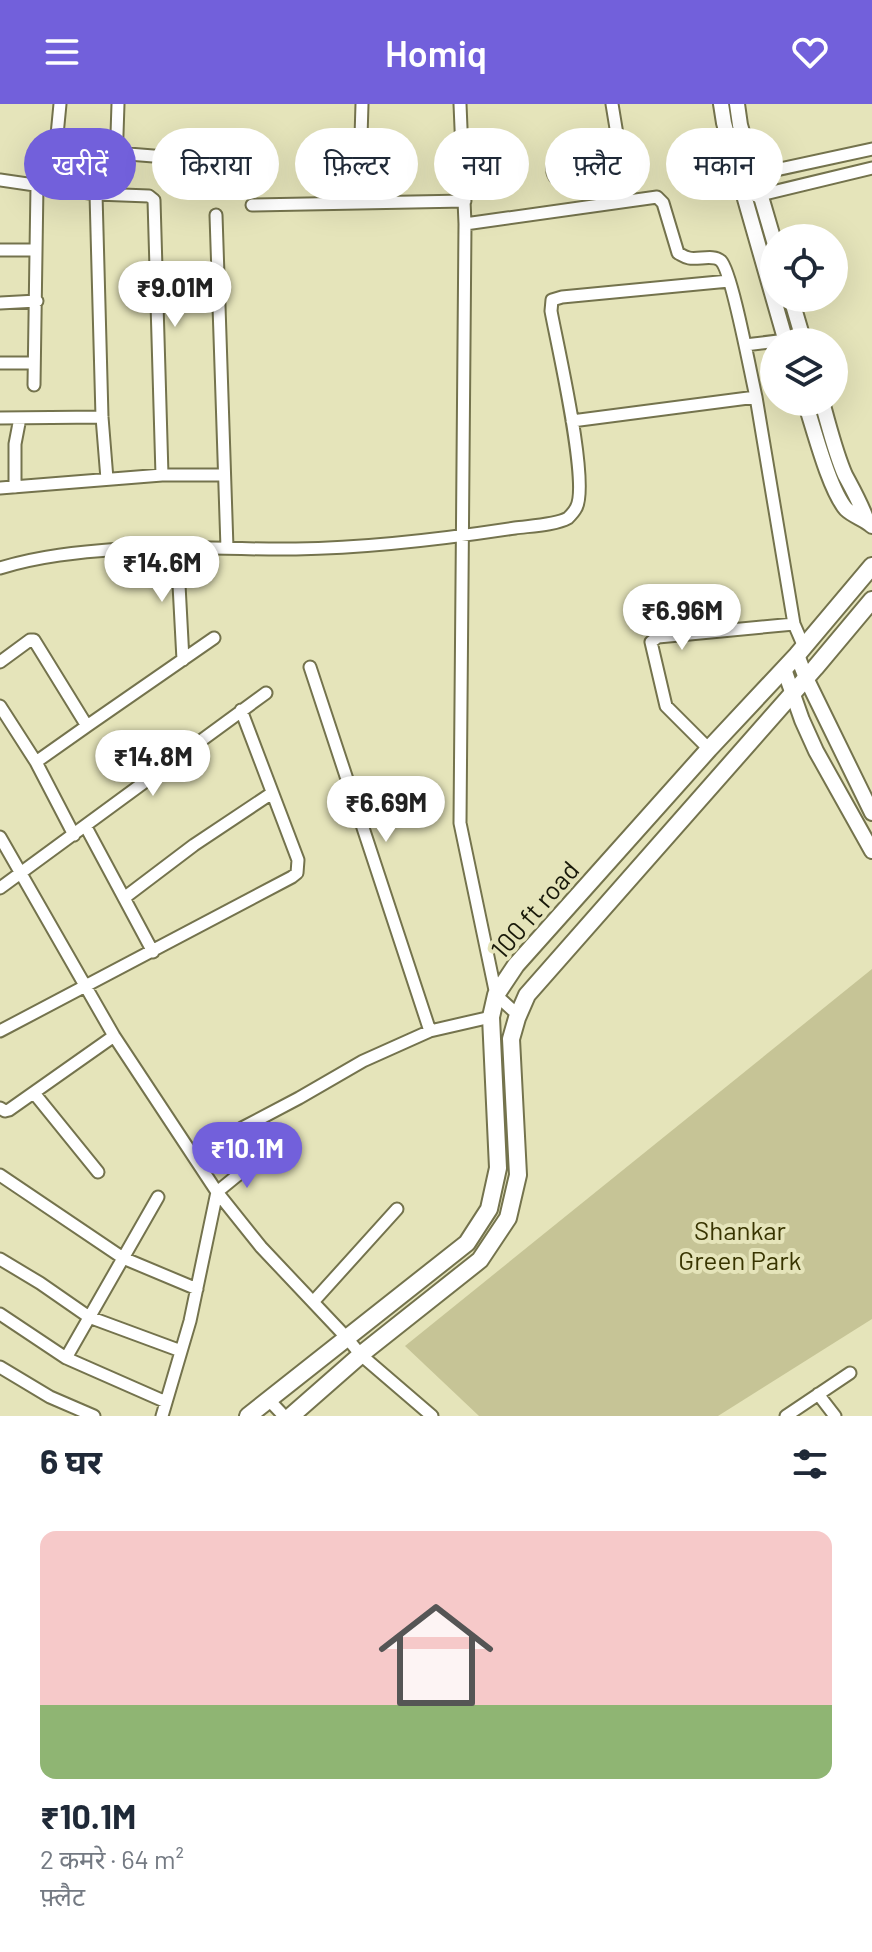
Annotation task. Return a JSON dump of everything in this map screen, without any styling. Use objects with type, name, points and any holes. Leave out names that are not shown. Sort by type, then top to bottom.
[{"type":"main road","name":"100 ft road","points":[[248,1416],[467,1243],[489,1209],[498,1168],[491,1017],[496,995],[516,965],[784,669],[872,566]]},
{"type":"main road","name":"100 ft road","points":[[291,1416],[361,1355],[480,1260],[508,1218],[518,1175],[511,1039],[527,995],[872,600]]},
{"type":"street","points":[[58,128],[60,104]]},
{"type":"street","points":[[117,128],[118,104]]},
{"type":"street","points":[[361,128],[362,104]]},
{"type":"street","points":[[460,104],[465,201],[460,823],[496,995],[518,1015]]},
{"type":"street","points":[[612,104],[628,201]]},
{"type":"street","points":[[721,104],[725,128]]},
{"type":"street","points":[[737,104],[741,128]]},
{"type":"street","points":[[783,169],[872,149]]},
{"type":"street","points":[[783,189],[872,168]]},
{"type":"street","points":[[0,180],[24,183]]},
{"type":"street","points":[[136,195],[152,197],[154,202],[162,475]]},
{"type":"street","points":[[465,224],[652,197],[661,200],[678,253],[688,258],[718,259],[729,281],[756,397],[806,678],[872,813]]},
{"type":"street","points":[[34,385],[37,200]]},
{"type":"street","points":[[96,200],[102,417],[107,479]]},
{"type":"street","points":[[745,200],[782,328]]},
{"type":"street","points":[[762,200],[769,224]]},
{"type":"street","points":[[252,205],[465,201]]},
{"type":"street","points":[[216,215],[227,548]]},
{"type":"street","points":[[0,250],[36,250]]},
{"type":"street","points":[[0,568],[70,553],[177,547],[297,549],[352,546],[463,536],[568,518],[579,503],[580,486],[572,421],[551,311],[552,300],[729,281]]},
{"type":"street","points":[[0,303],[37,301]]},
{"type":"street","points":[[745,345],[760,344]]},
{"type":"street","points":[[0,363],[34,363]]},
{"type":"street","points":[[572,421],[756,397]]},
{"type":"street","points":[[810,416],[836,492],[847,510],[869,524]]},
{"type":"street","points":[[826,416],[845,474],[869,524]]},
{"type":"street","points":[[0,418],[102,417]]},
{"type":"street","points":[[15,487],[15,444],[20,418]]},
{"type":"street","points":[[0,488],[162,475],[224,475]]},
{"type":"street","points":[[177,547],[183,660]]},
{"type":"street","points":[[709,749],[666,706],[651,642],[658,637],[794,624]]},
{"type":"street","points":[[36,762],[214,638]]},
{"type":"street","points":[[0,662],[34,640],[87,726]]},
{"type":"street","points":[[310,667],[430,1031]]},
{"type":"street","points":[[784,669],[816,751],[872,851]]},
{"type":"street","points":[[0,888],[266,693]]},
{"type":"street","points":[[0,706],[36,762],[74,835]]},
{"type":"street","points":[[0,1031],[297,873],[298,860],[241,710]]},
{"type":"street","points":[[124,898],[194,845],[272,793]]},
{"type":"street","points":[[86,827],[153,952]]},
{"type":"street","points":[[0,837],[114,1036],[217,1192],[261,1247],[361,1355],[432,1416]]},
{"type":"street","points":[[242,1128],[363,1061],[430,1031],[491,1017]]},
{"type":"street","points":[[0,1108],[9,1110],[114,1036]]},
{"type":"street","points":[[34,1093],[98,1172]]},
{"type":"street","points":[[162,1416],[197,1289],[217,1192],[255,1161]]},
{"type":"street","points":[[0,1175],[123,1258],[197,1289]]},
{"type":"street","points":[[66,1358],[158,1197]]},
{"type":"street","points":[[313,1302],[397,1209]]},
{"type":"street","points":[[0,1259],[89,1317],[181,1351]]},
{"type":"street","points":[[0,1314],[66,1358],[166,1402]]},
{"type":"street","points":[[0,1367],[50,1397],[94,1416]]},
{"type":"street","points":[[786,1416],[850,1373]]},
{"type":"street","points":[[818,1394],[835,1416]]},
{"type":"street","points":[[268,1399],[284,1416]]},
{"type":"green space","name":"Shankar Green Park","points":[[872,969],[872,1319],[718,1416],[479,1416],[405,1346]]}]
